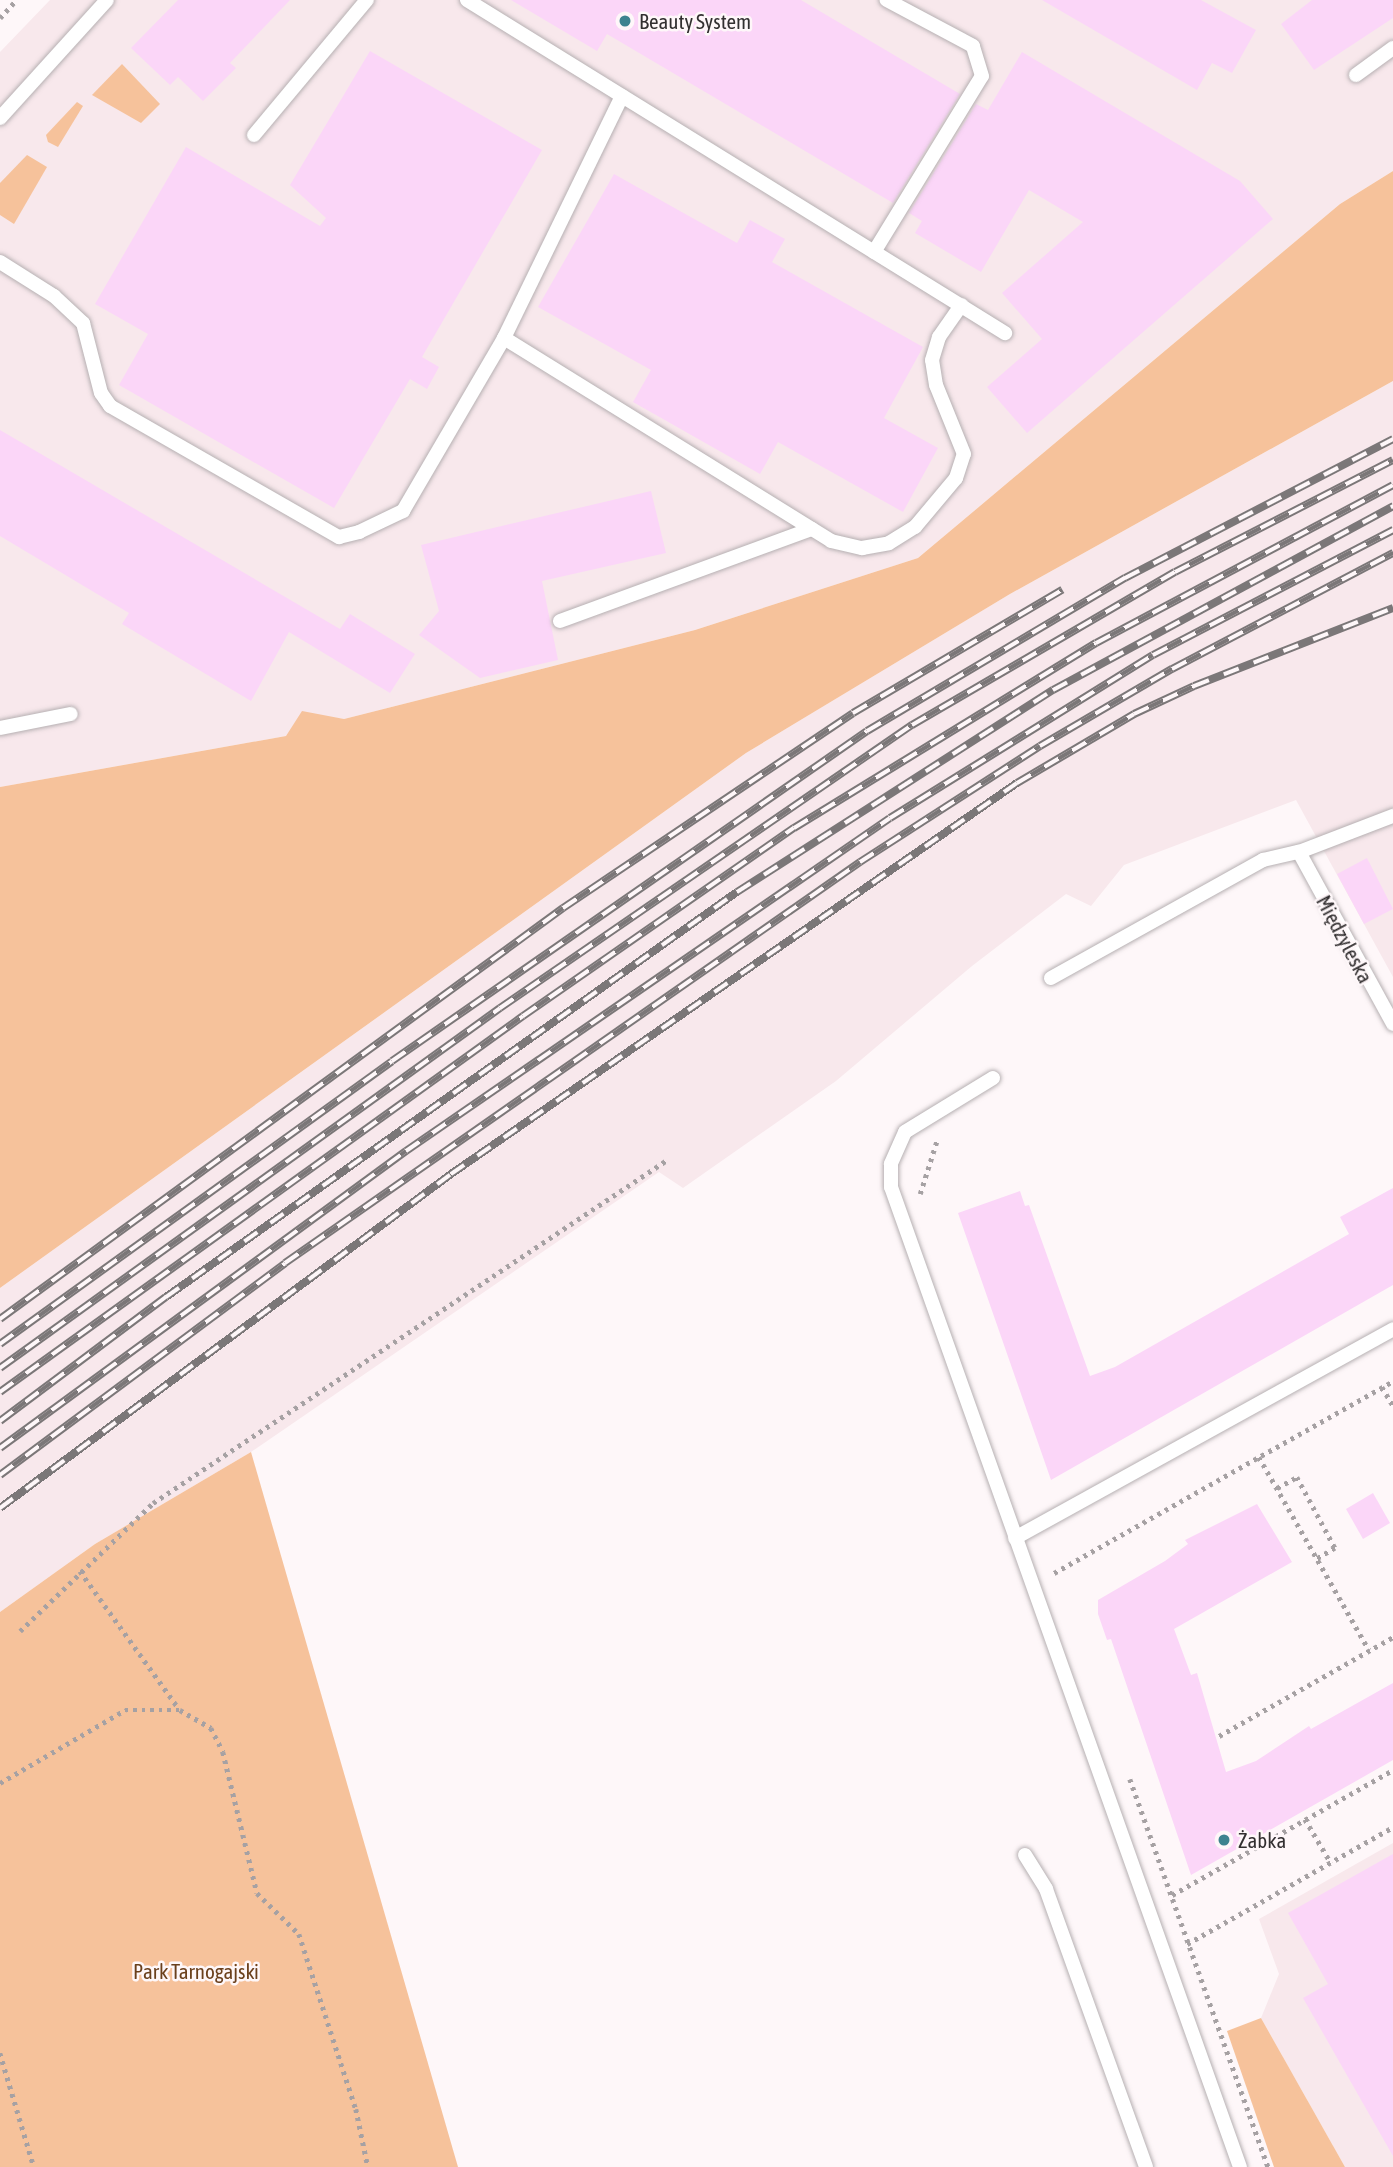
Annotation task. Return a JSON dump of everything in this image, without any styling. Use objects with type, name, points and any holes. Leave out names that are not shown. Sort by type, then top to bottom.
[{"type":"lane","points":[[0,118],[107,0]]},
{"type":"lane","points":[[254,135],[367,0]]},
{"type":"lane","points":[[467,0],[1005,333]]},
{"type":"lane","points":[[874,252],[982,76],[973,46],[887,0]]},
{"type":"lane","points":[[1356,75],[1393,48]]},
{"type":"lane","points":[[0,262],[54,296],[83,323],[101,393],[110,406],[339,537],[403,511],[504,338],[622,96]]},
{"type":"lane","points":[[504,338],[831,541],[862,548],[889,544],[915,527],[956,478],[964,454],[936,385],[932,360],[939,337],[961,305]]},
{"type":"lane","points":[[560,621],[812,529]]},
{"type":"lane","points":[[0,728],[71,714]]},
{"type":"lane","points":[[1051,978],[1215,883],[1263,860],[1299,852],[1393,816]]},
{"type":"lane","name":"Międzyleska","points":[[1299,852],[1393,1024]]},
{"type":"lane","points":[[993,1078],[905,1132],[891,1164],[891,1187],[1240,2167]]},
{"type":"lane","points":[[1015,1538],[1393,1329]]},
{"type":"lane","points":[[1025,1855],[1046,1889],[1146,2167]]},
{"type":"path","points":[[0,18],[16,0]]},
{"type":"path","points":[[923,1203],[919,1192],[941,1130]]},
{"type":"path","points":[[20,1631],[153,1503],[667,1160]]},
{"type":"path","points":[[1054,1573],[1393,1381]]},
{"type":"path","points":[[1382,1387],[1393,1405]]},
{"type":"path","points":[[1259,1457],[1369,1650]]},
{"type":"path","points":[[1277,1488],[1297,1477],[1335,1548],[1317,1559]]},
{"type":"path","points":[[1039,1527],[1059,1586]]},
{"type":"path","points":[[80,1571],[180,1710],[211,1728],[223,1752],[257,1893],[299,1934],[356,2109],[368,2167]]},
{"type":"path","points":[[1219,1736],[1393,1637]]},
{"type":"path","points":[[0,1783],[125,1710],[180,1710]]},
{"type":"path","points":[[1146,1908],[1393,1770]]},
{"type":"path","points":[[1129,1777],[1268,2167]]},
{"type":"path","points":[[1305,1819],[1331,1863]]},
{"type":"path","points":[[1164,1956],[1393,1827]]},
{"type":"path","points":[[0,2053],[34,2167]]},
{"type":"shaded area","points":[[50,0],[1393,0],[1393,171],[1340,204],[918,558],[695,630],[344,719],[329,717],[286,736],[0,787],[0,52]]},
{"type":"shaded area","points":[[1393,381],[1393,977],[1296,800],[1124,865],[1091,906],[1066,894],[972,966],[836,1081],[683,1188],[659,1172],[251,1452],[95,1544],[0,1612],[0,1288],[746,753],[1010,594]]},
{"type":"shaded area","points":[[1393,1843],[1393,2167],[1345,2167],[1261,2018],[1279,1974],[1259,1919]]},
{"type":"green space","points":[[122,64],[160,104],[141,123],[92,95]]},
{"type":"green space","points":[[77,102],[83,106],[58,147],[48,142],[46,135]]},
{"type":"green space","points":[[27,155],[47,167],[14,224],[0,215],[0,183]]},
{"type":"green space","points":[[1393,171],[1393,381],[1010,594],[746,753],[0,1288],[0,787],[286,736],[302,711],[344,719],[695,630],[918,558],[1340,204]]},
{"type":"green space","name":"Park Tarnogajski","points":[[251,1452],[458,2167],[0,2167],[0,1612],[95,1544]]},
{"type":"green space","points":[[1261,2018],[1345,2167],[1274,2167],[1227,2031]]},
{"type":"building","points":[[178,0],[290,0],[230,63],[236,68],[203,101],[178,77],[170,85],[131,48]]},
{"type":"building","points":[[511,0],[801,0],[960,94],[893,203],[607,34],[597,51]]},
{"type":"building","points":[[1042,0],[1201,0],[1256,30],[1232,73],[1212,63],[1197,90]]},
{"type":"building","points":[[1312,0],[1393,0],[1393,18],[1314,70],[1281,24]]},
{"type":"building","points":[[370,51],[542,150],[422,357],[439,367],[427,389],[410,379],[334,508],[119,385],[148,334],[95,304],[186,147],[320,226],[326,218],[290,185]]},
{"type":"building","points":[[1022,52],[1240,181],[1273,219],[1027,433],[987,387],[1042,339],[1002,293],[1083,222],[1029,190],[981,272],[915,233],[922,221],[909,213],[976,104],[988,110]]},
{"type":"building","points":[[614,174],[737,243],[750,220],[785,239],[772,262],[923,347],[884,418],[938,448],[903,512],[778,442],[760,474],[633,402],[651,370],[538,307]]},
{"type":"building","points":[[0,430],[340,629],[350,614],[415,654],[390,693],[289,632],[251,701],[122,624],[129,613],[0,536]]},
{"type":"building","points":[[651,491],[666,553],[542,581],[558,660],[480,678],[419,635],[439,611],[421,545]]},
{"type":"building","points":[[1367,858],[1393,909],[1364,924],[1337,874]]},
{"type":"building","points":[[1393,1188],[1393,1285],[1051,1480],[958,1213],[1020,1191],[1025,1206],[1029,1205],[1090,1376],[1115,1367],[1349,1234],[1340,1217]]},
{"type":"building","points":[[1373,1493],[1390,1523],[1363,1539],[1346,1509]]},
{"type":"building","points":[[1257,1504],[1292,1562],[1174,1629],[1191,1675],[1197,1673],[1226,1772],[1256,1761],[1309,1726],[1311,1729],[1393,1683],[1393,1760],[1191,1875],[1111,1639],[1107,1640],[1098,1614],[1098,1600],[1165,1561],[1188,1544],[1185,1540]]},
{"type":"building","points":[[1393,1854],[1393,2156],[1303,1998],[1328,1984],[1288,1913]]},
{"type":"railway","points":[[0,1344],[392,1061],[867,731],[1125,578],[1393,439]]},
{"type":"railway","points":[[0,1368],[500,1008],[912,725],[1175,572],[1393,460]]},
{"type":"railway","points":[[0,1392],[523,1016],[794,828],[1096,643],[1393,485]]},
{"type":"railway","points":[[0,1421],[166,1297],[737,892],[1053,690],[1393,506]]},
{"type":"railway","points":[[0,1448],[406,1151],[890,818],[1153,655],[1393,530]]},
{"type":"railway","points":[[0,1475],[285,1263],[860,862],[1040,746],[1172,669],[1393,553]]},
{"type":"railway","points":[[0,1319],[563,908],[853,713],[1062,590]]},
{"type":"railway","points":[[0,1508],[451,1174],[1017,783],[1134,714],[1194,686],[1393,608]]},
{"type":"place","name":"Beauty System","points":[[625,21]]},
{"type":"place","name":"Żabka","points":[[1224,1840]]}]
